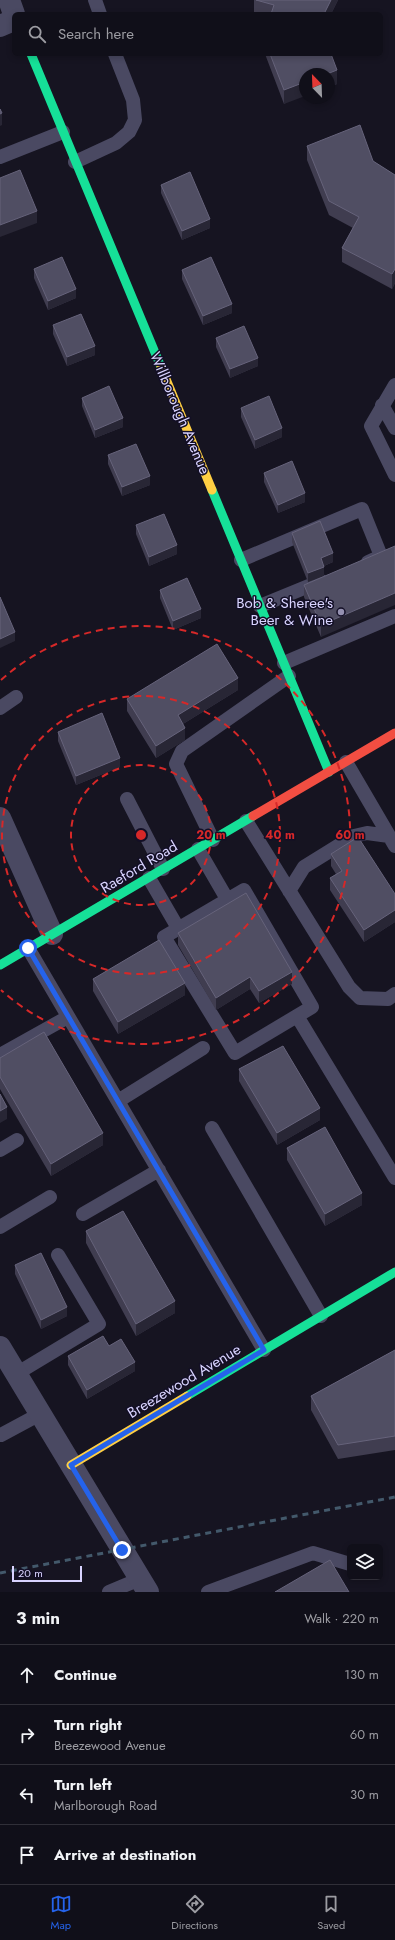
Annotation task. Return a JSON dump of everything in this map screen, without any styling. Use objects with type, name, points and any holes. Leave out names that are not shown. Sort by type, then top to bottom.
[{"type":"street","points":[[9,0],[13,12]]},
{"type":"street","points":[[0,26],[12,21]]},
{"type":"street","name":"Willborough Avenue","points":[[32,56],[329,772]]},
{"type":"street","name":"Raeford Road","points":[[0,965],[395,733]]},
{"type":"street","points":[[0,818],[52,934]]},
{"type":"street","name":"Breezewood Avenue","points":[[71,1465],[395,1272]]},
{"type":"street","points":[[0,1347],[144,1586]]},
{"type":"lane","points":[[95,0],[99,12]]},
{"type":"lane","points":[[75,162],[116,143],[129,132],[135,120],[133,100],[117,56]]},
{"type":"lane","points":[[0,157],[63,132]]},
{"type":"lane","points":[[391,395],[395,428]]},
{"type":"lane","points":[[391,395],[371,426],[395,475]]},
{"type":"lane","points":[[241,560],[362,509],[381,556],[353,568]]},
{"type":"lane","points":[[260,606],[331,577]]},
{"type":"lane","points":[[213,840],[176,764],[182,751],[286,670],[395,616]]},
{"type":"lane","points":[[0,708],[16,697]]},
{"type":"lane","points":[[346,762],[392,841]]},
{"type":"lane","points":[[127,799],[163,869]]},
{"type":"lane","points":[[246,821],[353,991],[360,998],[388,999],[395,994]]},
{"type":"lane","points":[[289,891],[304,867],[354,836],[367,833],[392,841]]},
{"type":"lane","points":[[198,848],[227,899]]},
{"type":"lane","points":[[149,878],[178,928]]},
{"type":"lane","points":[[244,890],[312,1007],[235,1054],[164,937],[227,899],[244,890]]},
{"type":"lane","points":[[28,948],[264,1350]]},
{"type":"lane","points":[[297,1016],[395,1178]]},
{"type":"lane","points":[[0,1055],[68,1017]]},
{"type":"lane","points":[[118,1101],[203,1048]]},
{"type":"lane","points":[[212,1128],[321,1316]]},
{"type":"lane","points":[[0,1150],[17,1140]]},
{"type":"lane","points":[[83,1214],[159,1170]]},
{"type":"lane","points":[[0,1227],[50,1197]]},
{"type":"lane","points":[[16,1374],[99,1324],[58,1255]]},
{"type":"lane","points":[[1,1435],[40,1414]]},
{"type":"lane","points":[[208,1592],[313,1553],[347,1563]]},
{"type":"lane","points":[[109,1592],[144,1586]]},
{"type":"building","points":[[256,0],[331,0],[325,12],[272,12],[274,5]]},
{"type":"building","points":[[271,56],[332,56],[337,70],[335,71],[335,68],[299,68],[299,84],[284,90]]},
{"type":"building","points":[[360,125],[373,161],[395,175],[395,269],[392,274],[342,248],[359,217],[329,201],[307,146]]},
{"type":"building","points":[[20,170],[37,211],[0,225],[0,178]]},
{"type":"building","points":[[190,172],[210,219],[182,231],[161,185]]},
{"type":"building","points":[[62,257],[76,289],[48,301],[34,269]]},
{"type":"building","points":[[211,257],[232,304],[203,316],[182,270]]},
{"type":"building","points":[[81,314],[95,346],[67,357],[53,325]]},
{"type":"building","points":[[244,326],[258,358],[230,369],[216,338]]},
{"type":"building","points":[[109,386],[123,418],[95,430],[82,398]]},
{"type":"building","points":[[269,396],[282,428],[255,440],[241,408]]},
{"type":"building","points":[[136,444],[150,476],[122,487],[108,455]]},
{"type":"building","points":[[292,461],[305,493],[278,505],[264,473]]},
{"type":"building","points":[[164,514],[177,545],[149,557],[136,525]]},
{"type":"building","points":[[320,521],[333,553],[321,558],[324,567],[308,573],[292,533]]},
{"type":"building","points":[[395,546],[395,593],[321,625],[304,585]]},
{"type":"building","points":[[187,578],[201,609],[173,621],[160,590]]},
{"type":"building","points":[[0,597],[15,632],[0,639]]},
{"type":"building","points":[[217,644],[238,678],[178,715],[185,728],[156,746],[127,699]]},
{"type":"building","points":[[102,713],[120,758],[76,776],[58,732]]},
{"type":"building","points":[[358,837],[395,894],[395,910],[364,930],[330,878],[342,871],[331,854]]},
{"type":"building","points":[[246,893],[292,972],[259,991],[250,977],[216,998],[178,933]]},
{"type":"building","points":[[159,940],[185,983],[118,1022],[93,979]]},
{"type":"building","points":[[44,1032],[103,1133],[51,1164],[0,1077],[0,1058]]},
{"type":"building","points":[[283,1046],[320,1108],[277,1133],[239,1069]]},
{"type":"building","points":[[0,1094],[7,1107],[0,1111]]},
{"type":"building","points":[[325,1127],[362,1193],[325,1214],[287,1148]]},
{"type":"building","points":[[123,1211],[175,1301],[136,1324],[86,1231]]},
{"type":"building","points":[[41,1253],[67,1307],[41,1320],[15,1265]]},
{"type":"building","points":[[103,1336],[109,1346],[121,1339],[135,1362],[87,1390],[68,1356]]},
{"type":"building","points":[[395,1350],[395,1436],[338,1445],[311,1396]]},
{"type":"building","points":[[330,1560],[349,1592],[275,1592]]},
{"type":"railway","points":[[0,1573],[395,1497]]},
{"type":"traffic: fast","points":[[32,56],[161,367]]},
{"type":"traffic: fast","points":[[212,490],[329,772]]},
{"type":"traffic: fast","points":[[0,965],[253,816]]},
{"type":"traffic: fast","points":[[187,1396],[395,1272]]},
{"type":"traffic: slow","points":[[161,367],[212,490]]},
{"type":"traffic: slow","points":[[71,1465],[187,1396]]},
{"type":"traffic: jam","points":[[253,816],[395,733]]},
{"type":"place","name":"Bob & Sheree's Beer & Wine","points":[[341,612]]},
{"type":"route","points":[[28,948],[264,1350],[71,1465],[122,1550]]}]
